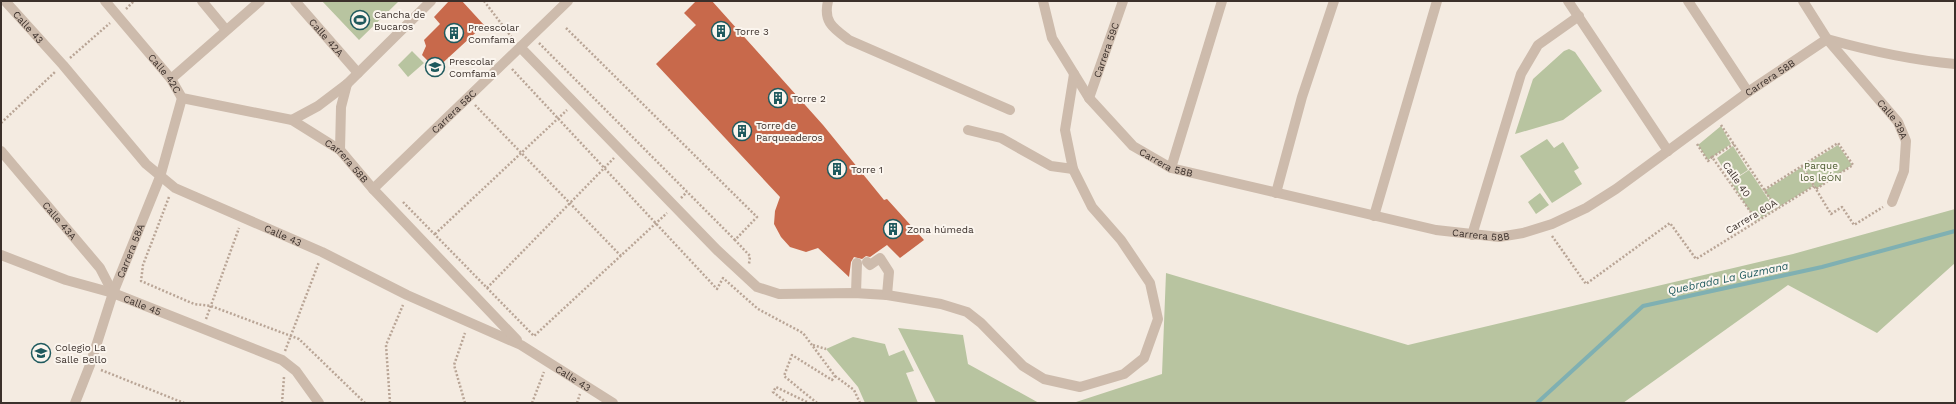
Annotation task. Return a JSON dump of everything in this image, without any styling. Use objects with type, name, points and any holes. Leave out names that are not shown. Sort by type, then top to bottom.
[{"type":"street","name":"Calle 43","points":[[6,1],[63,65],[146,164],[160,177],[173,186],[322,252],[407,295],[470,321],[521,345],[614,403]]},
{"type":"street","name":"Calle 42C","points":[[105,1],[171,79],[182,98],[292,120]]},
{"type":"street","points":[[202,1],[226,30]]},
{"type":"street","points":[[171,79],[260,1]]},
{"type":"street","name":"Calle 42A","points":[[295,1],[358,74]]},
{"type":"street","points":[[292,120],[318,106],[347,84],[431,1]]},
{"type":"street","name":"Carrera 58C","points":[[373,188],[568,1]]},
{"type":"street","points":[[828,1],[826,10],[831,27],[848,40],[1010,110]]},
{"type":"street","name":"Carrera 58B","points":[[1043,1],[1052,38],[1089,98],[1133,146],[1171,168],[1436,230],[1499,237],[1523,233],[1545,226],[1586,208],[1748,92],[1827,39]]},
{"type":"street","name":"Carrera 59C","points":[[1089,98],[1123,1]]},
{"type":"street","points":[[1171,168],[1222,1]]},
{"type":"street","points":[[1276,193],[1300,104],[1334,1]]},
{"type":"street","points":[[1374,216],[1437,1]]},
{"type":"street","points":[[1568,1],[1580,16],[1668,150]]},
{"type":"street","points":[[1688,1],[1748,92]]},
{"type":"street","name":"Calle 39A","points":[[1803,1],[1827,39],[1898,122],[1906,142],[1904,171],[1892,202]]},
{"type":"street","points":[[1472,235],[1521,74],[1538,45],[1580,16]]},
{"type":"street","points":[[1827,39],[1880,54],[1923,61],[1955,64]]},
{"type":"street","points":[[520,47],[717,250],[757,287],[779,294],[856,293],[886,295],[941,304],[967,312],[981,323],[1023,366],[1044,380],[1080,387],[1124,374],[1144,358],[1158,319],[1150,283],[1121,240],[1092,207],[1073,169],[1064,130],[1074,74]]},
{"type":"street","points":[[340,150],[341,107],[347,84]]},
{"type":"street","name":"Carrera 58A","points":[[75,403],[90,365],[113,294],[160,177],[182,98]]},
{"type":"street","name":"Carrera 58B","points":[[292,120],[340,150],[373,188],[521,345]]},
{"type":"street","points":[[968,130],[1001,138],[1051,166],[1073,169]]},
{"type":"street","name":"Calle 43A","points":[[1,151],[100,268],[113,294]]},
{"type":"street","name":"Calle 45","points":[[1,255],[66,280],[113,294],[282,360],[296,371],[319,403]]},
{"type":"street","points":[[856,293],[862,262],[870,265],[880,258],[889,272],[886,295]]},
{"type":"path","points":[[484,1],[520,47]]},
{"type":"path","points":[[566,28],[757,217],[734,240]]},
{"type":"path","points":[[532,36],[750,256],[749,266],[754,270]]},
{"type":"path","points":[[505,62],[717,289],[723,278],[758,309],[803,333],[835,376],[854,390],[860,403]]},
{"type":"path","points":[[470,111],[475,105],[622,256]]},
{"type":"path","name":"Calle 40","points":[[1715,116],[1777,209]]},
{"type":"path","points":[[435,234],[558,118]]},
{"type":"path","name":"Calle 40","points":[[1690,134],[1708,161],[1712,157],[1757,222]]},
{"type":"path","name":"Carrera 60A","points":[[1764,190],[1838,143],[1853,165],[1816,189]]},
{"type":"path","points":[[1712,157],[1734,144]]},
{"type":"path","points":[[1802,166],[1831,214],[1842,207],[1854,225],[1892,202]]},
{"type":"path","points":[[487,288],[604,167]]},
{"type":"path","points":[[173,186],[143,265],[141,281],[194,304],[211,306],[299,339],[365,403]]},
{"type":"path","name":"Carrera 60A","points":[[1545,226],[1586,284],[1670,223],[1696,259],[1814,186]]},
{"type":"path","points":[[402,200],[534,336],[657,223]]},
{"type":"path","points":[[202,329],[243,217]]},
{"type":"path","points":[[282,403],[284,373],[282,360],[322,252]]},
{"type":"path","points":[[390,403],[386,345],[407,295]]},
{"type":"path","points":[[465,403],[454,365],[470,321]]},
{"type":"path","points":[[813,345],[826,349]]},
{"type":"path","points":[[817,403],[784,376],[792,355],[832,380],[835,376]]},
{"type":"path","points":[[532,403],[548,362]]},
{"type":"path","points":[[90,365],[184,403]]},
{"type":"path","points":[[787,403],[773,392],[776,387],[809,403]]},
{"type":"green space","name":"Cancha de Bucaros","points":[[322,1],[399,1],[359,40]]},
{"type":"green space","points":[[1569,49],[1575,52],[1602,91],[1563,120],[1515,134],[1533,79],[1564,51]]},
{"type":"green space","points":[[412,51],[424,63],[408,77],[398,65]]},
{"type":"green space","points":[[1721,126],[1731,144],[1708,160],[1698,145]]},
{"type":"green space","points":[[1547,139],[1554,148],[1563,142],[1579,168],[1574,171],[1582,184],[1552,203],[1520,156]]},
{"type":"green space","name":"Parque los leÓN","points":[[1838,145],[1852,165],[1816,189],[1803,166]]},
{"type":"green space","points":[[1733,146],[1748,170],[1731,181],[1717,158]]},
{"type":"green space","points":[[1802,167],[1813,186],[1777,208],[1764,191]]},
{"type":"green space","points":[[1749,170],[1775,209],[1756,221],[1731,182]]},
{"type":"green space","points":[[1540,193],[1549,205],[1536,214],[1528,202]]},
{"type":"green space","points":[[1955,209],[1955,263],[1877,333],[1788,285],[1623,403],[1073,403],[1162,374],[1166,273],[1408,345],[1793,254]]},
{"type":"green space","points":[[898,328],[963,335],[968,364],[1039,403],[936,403]]},
{"type":"green space","points":[[853,337],[885,344],[889,356],[904,350],[914,371],[906,373],[918,403],[865,403],[858,387],[826,349]]},
{"type":"building","name":"Preescolar Comfama","points":[[449,1],[462,1],[484,25],[436,69],[422,55],[426,46],[424,40],[440,24],[434,17]]},
{"type":"building","points":[[696,1],[712,1],[823,125],[884,200],[887,199],[924,240],[900,258],[887,245],[870,257],[866,256],[862,259],[854,257],[851,262],[849,277],[818,248],[806,252],[790,247],[781,237],[774,224],[775,211],[780,197],[656,64],[696,25],[684,13]]},
{"type":"waterway","name":"Quebrada La Guzmana","points":[[1537,403],[1643,306],[1822,267],[1955,231]]},
{"type":"place","name":"Cancha de Bucaros","points":[[360,20]]},
{"type":"place","name":"Torre 3","points":[[721,31]]},
{"type":"place","name":"Preescolar Comfama","points":[[454,33]]},
{"type":"place","name":"Prescolar Comfama","points":[[435,67]]},
{"type":"place","name":"Torre 2","points":[[778,98]]},
{"type":"place","name":"Torre de Parqueaderos","points":[[742,131]]},
{"type":"place","name":"Torre 1","points":[[837,169]]},
{"type":"place","name":"Zona húmeda","points":[[893,229]]},
{"type":"place","name":"Colegio La Salle Bello","points":[[41,353]]}]
